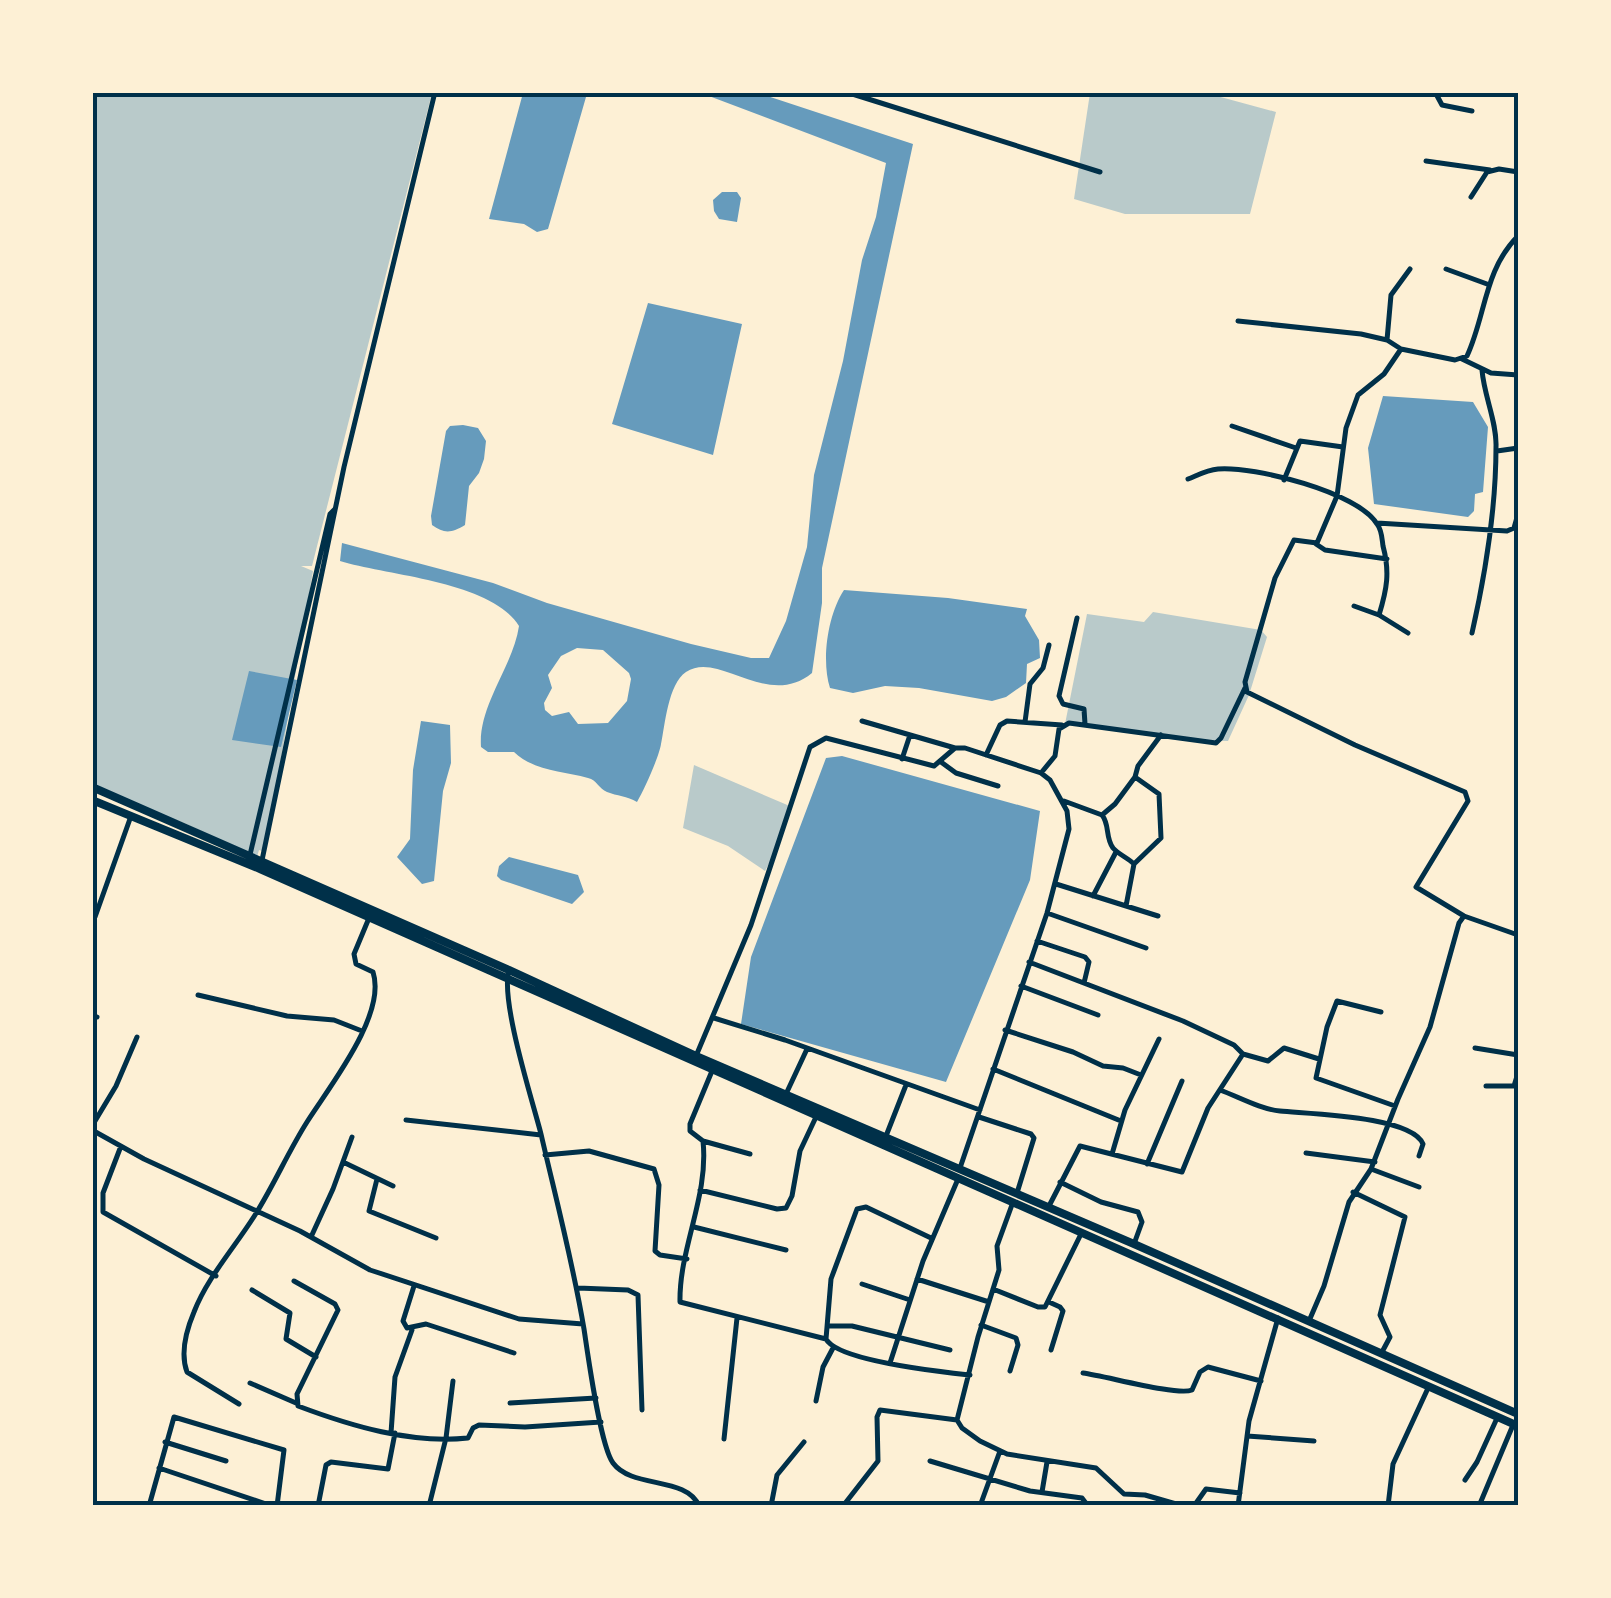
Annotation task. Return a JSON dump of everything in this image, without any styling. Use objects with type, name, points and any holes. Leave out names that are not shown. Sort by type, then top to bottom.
[{"type":"main road","points":[[92,788],[508,974],[1310,1322],[1517,1421]]},
{"type":"main road","points":[[92,800],[249,860]]},
{"type":"main road","points":[[261,865],[369,918],[508,974],[712,1071],[1517,1421]]},
{"type":"main road","points":[[988,1192],[992,1182]]},
{"type":"street","points":[[261,865],[330,514],[335,509],[435,92]]},
{"type":"street","points":[[846,92],[1100,172]]},
{"type":"street","points":[[1435,92],[1442,105],[1472,111]]},
{"type":"street","points":[[1426,161],[1518,172]]},
{"type":"street","points":[[1471,197],[1490,170]]},
{"type":"street","points":[[1462,359],[1470,350],[1488,284],[1504,252],[1518,236]]},
{"type":"street","points":[[1387,340],[1391,295],[1410,269]]},
{"type":"street","points":[[1446,269],[1488,284]]},
{"type":"street","points":[[1238,321],[1361,334],[1387,340],[1401,349],[1462,359],[1482,370],[1518,375]]},
{"type":"street","points":[[1316,544],[1337,496],[1346,428],[1358,395],[1384,374],[1401,349]]},
{"type":"street","points":[[1472,633],[1492,532],[1496,451],[1482,370]]},
{"type":"street","points":[[1232,426],[1296,448]]},
{"type":"street","points":[[1284,480],[1300,441],[1344,447]]},
{"type":"street","points":[[1496,451],[1518,448]]},
{"type":"street","points":[[1188,479],[1224,469],[1284,480],[1359,507],[1377,523],[1387,560],[1389,578],[1379,615]]},
{"type":"street","points":[[1377,523],[1492,532],[1511,530],[1518,522],[1518,514]]},
{"type":"street","points":[[986,755],[1000,725],[1007,721],[1085,724],[1216,742],[1245,688],[1278,569],[1294,540],[1325,550],[1387,560]]},
{"type":"street","points":[[1354,606],[1379,615],[1408,634]]},
{"type":"street","points":[[249,860],[313,607]]},
{"type":"street","points":[[1077,618],[1059,696],[1063,704],[1084,709],[1085,724]]},
{"type":"street","points":[[1025,722],[1030,684],[1043,668],[1049,644]]},
{"type":"street","points":[[1245,688],[1356,745],[1465,792],[1468,801],[1416,887],[1464,916],[1518,934]]},
{"type":"street","points":[[862,721],[1041,773],[1063,801],[1069,829],[1056,884],[960,1168]]},
{"type":"street","points":[[1041,773],[1055,756],[1062,725]]},
{"type":"street","points":[[902,759],[910,735]]},
{"type":"street","points":[[1102,814],[1115,804],[1161,736]]},
{"type":"street","points":[[696,1056],[751,926],[810,747],[826,738],[934,766],[955,748]]},
{"type":"street","points":[[941,762],[956,773],[998,786]]},
{"type":"street","points":[[1126,906],[1134,864],[1157,843],[1162,828],[1159,794],[1135,777]]},
{"type":"street","points":[[1063,801],[1102,814],[1110,843],[1134,864]]},
{"type":"street","points":[[94,916],[131,816]]},
{"type":"street","points":[[1094,896],[1116,852]]},
{"type":"street","points":[[1056,884],[1158,916]]},
{"type":"street","points":[[1047,913],[1146,948]]},
{"type":"street","points":[[1310,1322],[1353,1192],[1373,1165],[1437,1010],[1464,916]]},
{"type":"street","points":[[238,1404],[205,1385],[185,1367],[184,1341],[194,1309],[258,1210],[362,1032],[376,977],[374,972],[356,964],[354,954],[369,918]]},
{"type":"street","points":[[1037,941],[1085,957],[1090,962],[1084,983]]},
{"type":"street","points":[[1030,962],[1183,1021],[1234,1045],[1243,1054],[1268,1060],[1284,1048],[1319,1059]]},
{"type":"street","points":[[508,974],[513,1026],[577,1288],[609,1454],[616,1467],[631,1476],[689,1493],[699,1506]]},
{"type":"street","points":[[1020,986],[1098,1015]]},
{"type":"street","points":[[198,995],[288,1016],[334,1020],[362,1032]]},
{"type":"street","points":[[1381,1012],[1338,1001],[1315,1072],[1320,1082],[1395,1106]]},
{"type":"street","points":[[712,1018],[807,1048],[1031,1134],[1034,1138],[1018,1193]]},
{"type":"street","points":[[1005,1030],[1103,1066],[1141,1075]]},
{"type":"street","points":[[138,1036],[92,1128],[370,1270],[520,1320],[583,1324]]},
{"type":"street","points":[[1112,1154],[1121,1121],[1159,1039]]},
{"type":"street","points":[[786,1094],[807,1048]]},
{"type":"street","points":[[1474,1048],[1518,1054]]},
{"type":"street","points":[[1048,1206],[1080,1146],[1176,1172],[1186,1168],[1208,1108],[1243,1054]]},
{"type":"street","points":[[992,1069],[1121,1121]]},
{"type":"street","points":[[712,1071],[690,1131],[703,1141],[750,1154]]},
{"type":"street","points":[[1486,1086],[1510,1088],[1518,1073]]},
{"type":"street","points":[[1147,1164],[1182,1081]]},
{"type":"street","points":[[886,1136],[906,1084]]},
{"type":"street","points":[[1220,1090],[1280,1111],[1310,1111],[1388,1124],[1421,1138],[1419,1156]]},
{"type":"street","points":[[700,1190],[786,1208],[792,1196],[800,1150],[816,1117]]},
{"type":"street","points":[[406,1120],[541,1135]]},
{"type":"street","points":[[311,1237],[352,1136]]},
{"type":"street","points":[[703,1141],[700,1190],[680,1302],[826,1339],[832,1348],[890,1364],[970,1375]]},
{"type":"street","points":[[121,1146],[103,1193],[103,1212],[216,1276]]},
{"type":"street","points":[[546,1155],[589,1151],[654,1169],[658,1186],[655,1251],[687,1259]]},
{"type":"street","points":[[1306,1154],[1373,1165],[1418,1187]]},
{"type":"street","points":[[343,1162],[393,1186]]},
{"type":"street","points":[[377,1178],[369,1211],[436,1238]]},
{"type":"street","points":[[890,1364],[932,1238],[958,1179]]},
{"type":"street","points":[[1060,1182],[1102,1202],[1138,1212],[1142,1222],[1134,1244]]},
{"type":"street","points":[[1353,1192],[1406,1217],[1380,1314],[1390,1330],[1381,1354]]},
{"type":"street","points":[[958,1420],[999,1270],[997,1246],[1013,1202]]},
{"type":"street","points":[[826,1339],[831,1279],[857,1208],[866,1207],[932,1238]]},
{"type":"street","points":[[694,1228],[786,1250]]},
{"type":"street","points":[[993,1289],[1045,1307],[1082,1232]]},
{"type":"street","points":[[917,1279],[990,1302]]},
{"type":"street","points":[[294,1282],[338,1307],[297,1394],[296,1404]]},
{"type":"street","points":[[862,1284],[910,1300]]},
{"type":"street","points":[[412,1330],[403,1321],[414,1286]]},
{"type":"street","points":[[577,1288],[628,1290],[638,1295],[642,1410]]},
{"type":"street","points":[[252,1290],[290,1313],[286,1339],[316,1358]]},
{"type":"street","points":[[1049,1302],[1063,1312],[1051,1350]]},
{"type":"street","points":[[724,1439],[737,1318]]},
{"type":"street","points":[[1238,1506],[1247,1436],[1278,1318]]},
{"type":"street","points":[[318,1506],[328,1463],[388,1469],[395,1377],[412,1330],[426,1324],[514,1352]]},
{"type":"street","points":[[982,1325],[1016,1338],[1018,1345],[1010,1370]]},
{"type":"street","points":[[829,1326],[852,1326],[950,1350]]},
{"type":"street","points":[[816,1401],[832,1348]]},
{"type":"street","points":[[1083,1372],[1177,1393],[1192,1390],[1200,1372],[1208,1367],[1261,1380]]},
{"type":"street","points":[[430,1506],[446,1438],[453,1381]]},
{"type":"street","points":[[250,1382],[332,1419],[393,1433],[468,1438],[472,1428],[479,1425],[524,1427],[601,1422]]},
{"type":"street","points":[[1388,1506],[1393,1464],[1429,1386]]},
{"type":"street","points":[[510,1403],[596,1398]]},
{"type":"street","points":[[842,1506],[878,1460],[876,1416],[880,1410],[958,1420],[971,1434],[1000,1451],[1096,1468],[1124,1494],[1144,1495],[1183,1506]]},
{"type":"street","points":[[1465,1480],[1498,1416]]},
{"type":"street","points":[[149,1506],[158,1468],[165,1442],[174,1417],[280,1448],[285,1455],[275,1506],[158,1468]]},
{"type":"street","points":[[1479,1506],[1517,1421]]},
{"type":"street","points":[[1247,1436],[1314,1441]]},
{"type":"street","points":[[165,1442],[226,1461]]},
{"type":"street","points":[[770,1506],[777,1475],[804,1442]]},
{"type":"street","points":[[980,1506],[1000,1451]]},
{"type":"street","points":[[930,1461],[988,1479],[1082,1498],[1088,1506]]},
{"type":"street","points":[[1042,1492],[1047,1462]]},
{"type":"street","points":[[1194,1506],[1206,1490],[1240,1493]]},
{"type":"shaded area","points":[[92,93],[432,93],[312,566],[301,566],[313,571],[265,852],[259,850],[257,857],[184,823],[93,789]]},
{"type":"shaded area","points":[[1090,93],[1206,93],[1276,112],[1250,214],[1125,214],[1074,199]]},
{"type":"shaded area","points":[[1153,612],[1261,630],[1267,637],[1249,695],[1228,741],[1178,740],[1065,724],[1087,614],[1144,622]]},
{"type":"shaded area","points":[[694,765],[792,807],[765,871],[728,846],[683,828]]},
{"type":"water","points":[[523,93],[574,93],[586,97],[548,229],[537,232],[524,224],[489,219]]},
{"type":"water","points":[[701,93],[758,93],[913,144],[822,568],[822,603],[812,673],[795,683],[778,685],[713,668],[699,667],[686,672],[671,695],[660,750],[637,802],[607,792],[591,779],[530,763],[514,752],[488,752],[481,747],[485,716],[519,626],[505,611],[463,590],[340,561],[342,543],[493,583],[547,603],[691,644],[751,658],[769,658],[786,621],[807,547],[814,475],[886,163]],"holes":[[[577,648],[603,650],[631,679],[627,701],[608,723],[578,724],[569,712],[552,716],[545,710],[544,703],[552,688],[548,675],[561,656]]]},
{"type":"water","points":[[722,192],[737,192],[741,198],[737,222],[719,219],[714,211],[713,200]]},
{"type":"water","points":[[648,303],[742,324],[713,455],[612,424]]},
{"type":"water","points":[[1383,396],[1473,402],[1488,427],[1483,492],[1475,494],[1474,511],[1468,517],[1374,504],[1368,448]]},
{"type":"water","points":[[450,426],[478,428],[486,441],[484,459],[469,486],[465,525],[444,531],[432,525],[431,516],[446,431]]},
{"type":"water","points":[[844,590],[1027,609],[1025,616],[1039,640],[1040,658],[1027,664],[1026,683],[1006,697],[992,701],[919,688],[885,686],[853,693],[830,688],[826,664],[828,638]]},
{"type":"water","points":[[249,671],[297,680],[281,747],[232,740]]},
{"type":"water","points":[[421,721],[450,725],[451,763],[443,791],[434,881],[422,884],[397,857],[410,839],[413,770]]},
{"type":"water","points":[[842,756],[1040,811],[1030,880],[946,1082],[741,1024],[751,957],[826,758]]},
{"type":"water","points":[[509,857],[578,875],[584,892],[572,904],[501,880],[497,876],[499,866]]}]
